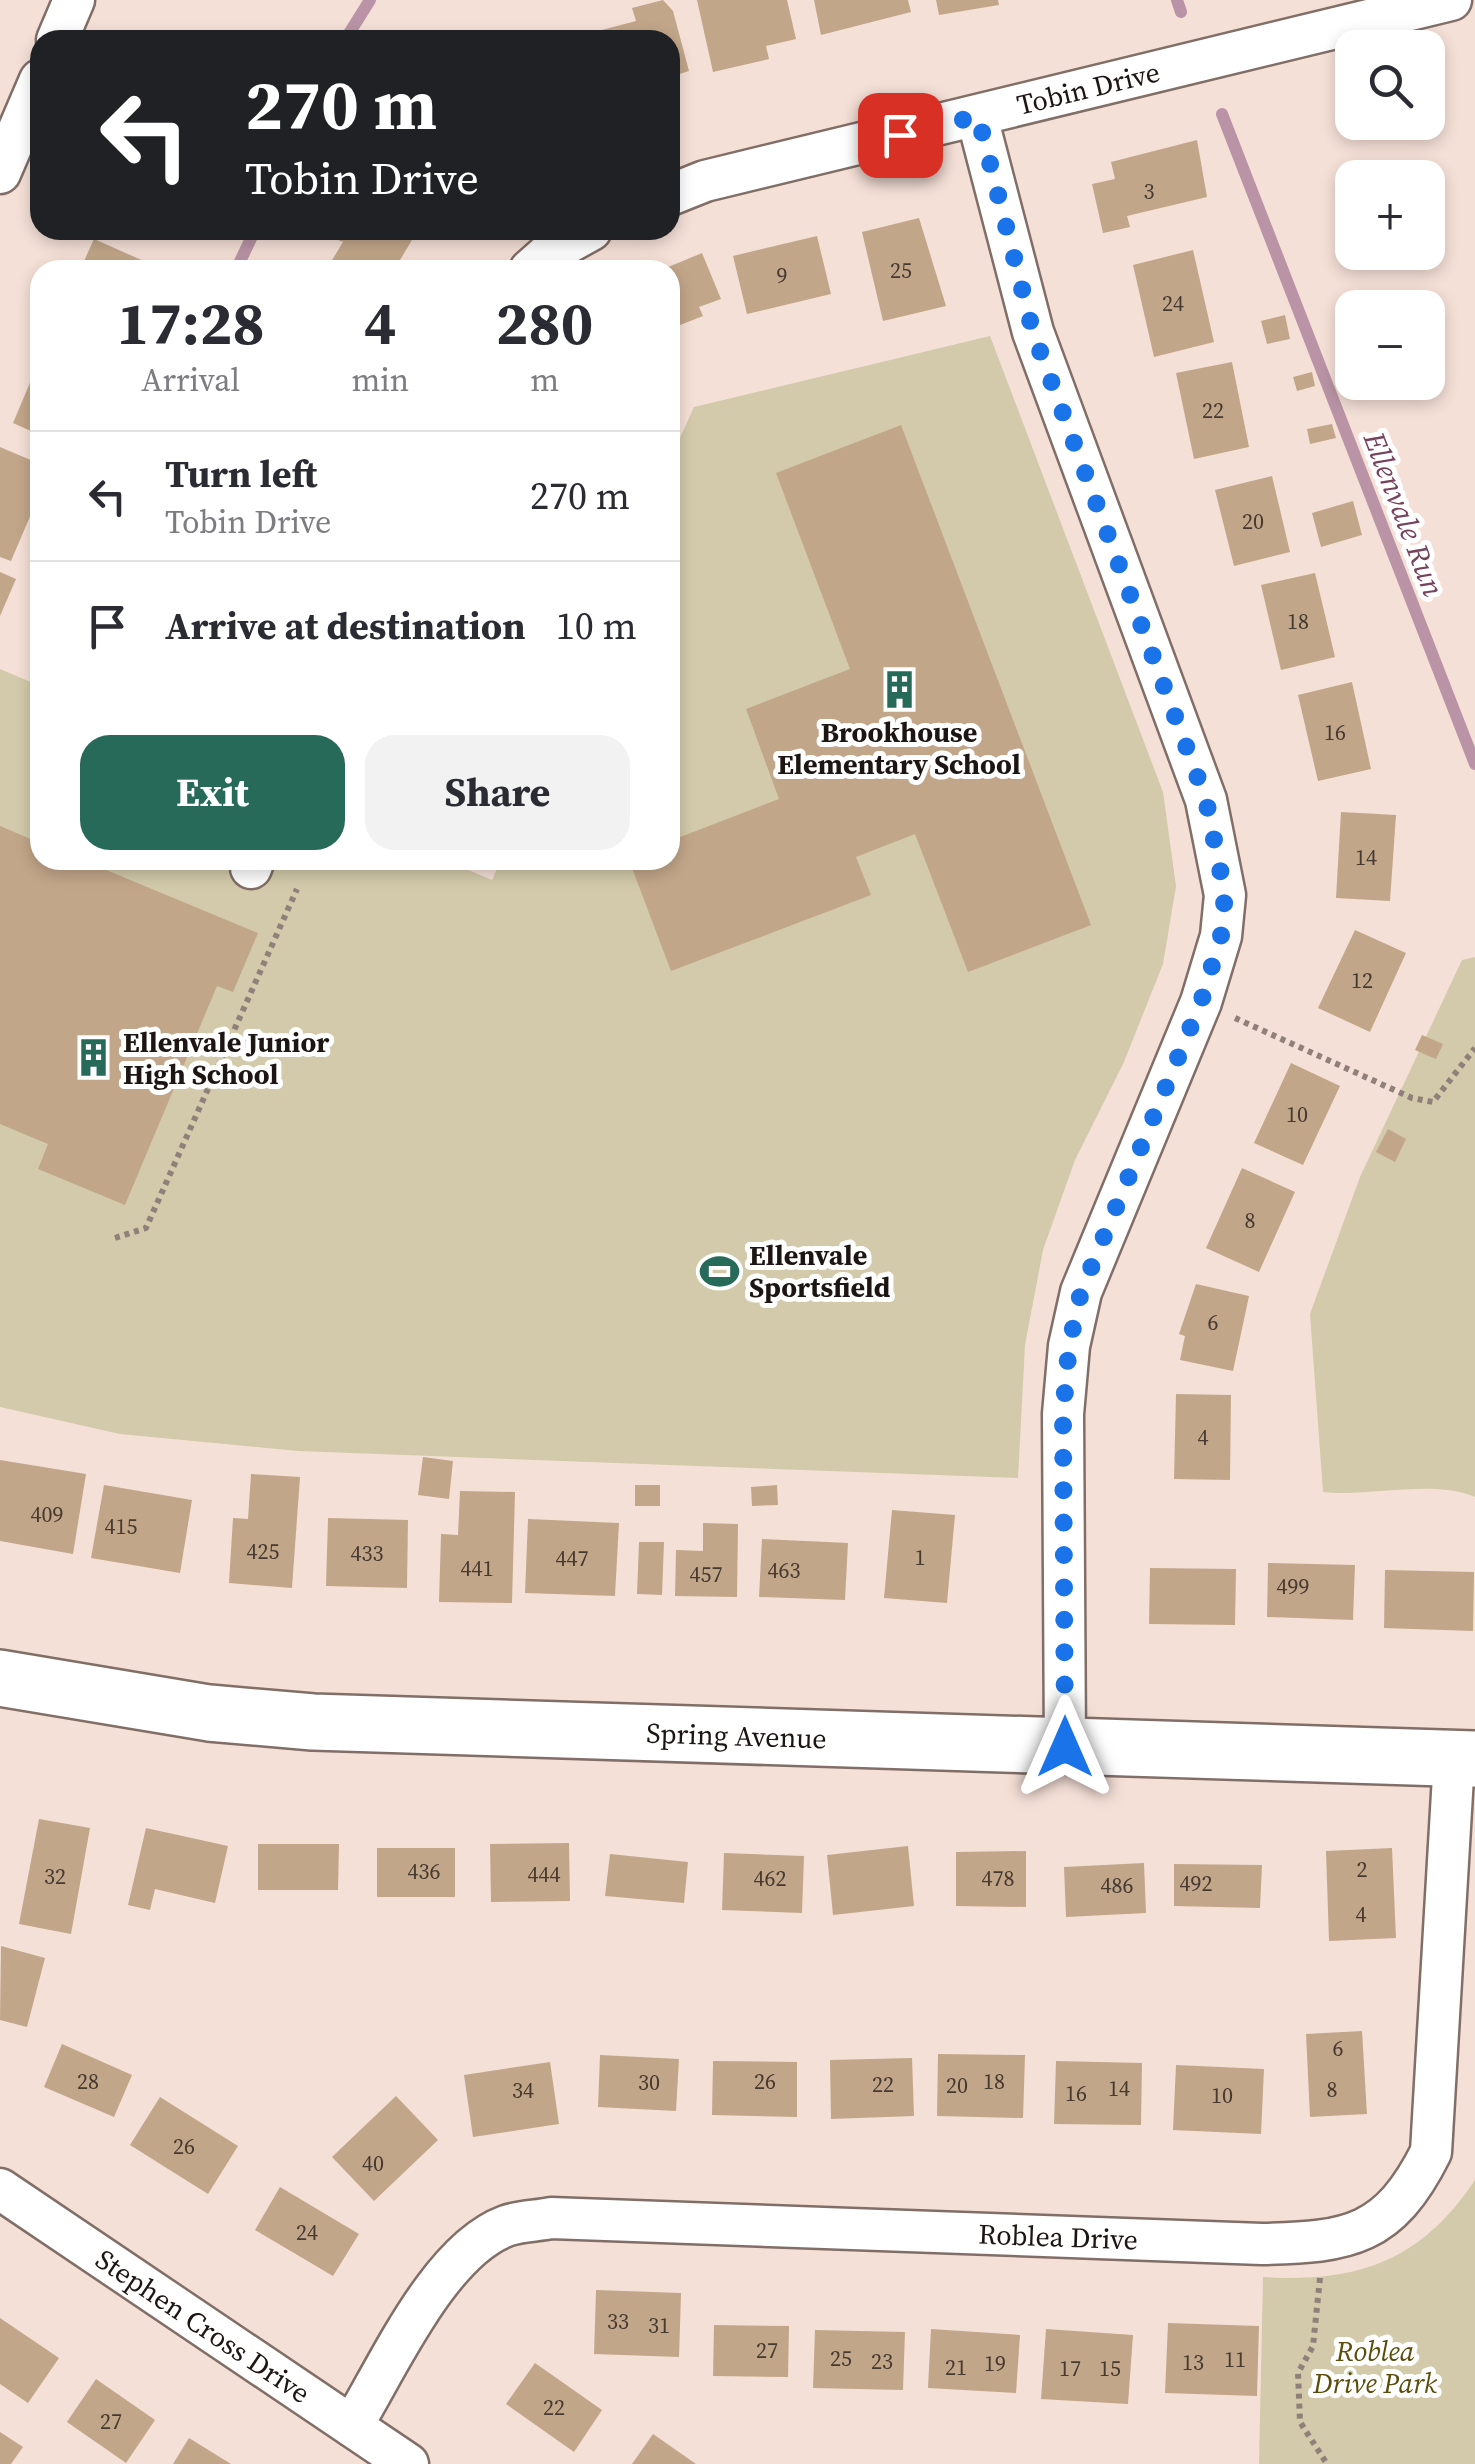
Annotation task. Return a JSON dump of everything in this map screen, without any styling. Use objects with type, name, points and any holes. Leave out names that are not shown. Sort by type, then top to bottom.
[{"type":"street","points":[[61,30],[74,0]]},
{"type":"street","name":"Tobin Drive","points":[[680,191],[705,181],[1451,0]]},
{"type":"street","points":[[0,173],[30,103]]},
{"type":"street","points":[[978,116],[1033,332],[1206,800],[1219,849],[1225,894],[1221,936],[1201,1002],[1087,1274],[1069,1346],[1063,1414],[1065,1747]]},
{"type":"street","points":[[541,260],[574,240]]},
{"type":"street","name":"Spring Avenue","points":[[0,1678],[209,1713],[312,1722],[1464,1759]]},
{"type":"street","name":"Roblea Drive","points":[[352,2426],[440,2282],[470,2247],[506,2226],[552,2218],[1324,2242],[1365,2232],[1413,2188],[1432,2152],[1464,1759]]},
{"type":"street","name":"Stephen Cross Drive","points":[[0,2189],[408,2464]]},
{"type":"path","points":[[115,1238],[146,1228],[297,889]]},
{"type":"path","points":[[1201,1002],[1412,1098],[1432,1102],[1475,1048]]},
{"type":"path","points":[[1324,2242],[1313,2346],[1298,2373],[1300,2422],[1327,2464]]},
{"type":"green space","points":[[990,336],[1163,792],[1176,886],[1163,964],[1124,1062],[1075,1160],[1043,1250],[1025,1345],[1018,1478],[298,1451],[120,1434],[0,1407],[0,669],[30,682],[30,870],[468,870],[492,880],[496,870],[680,870],[680,438],[694,407]]},
{"type":"green space","points":[[1475,957],[1475,1497],[1440,1489],[1323,1492],[1310,1314],[1360,1177],[1462,960]]},
{"type":"green space","name":"Roblea Drive Park","points":[[1475,2180],[1475,2464],[1259,2464],[1263,2277],[1329,2276],[1384,2261],[1432,2230]]},
{"type":"building","points":[[663,0],[673,11],[678,30],[602,30],[636,21],[632,8]]},
{"type":"building","points":[[697,0],[787,0],[796,39],[766,46],[769,59],[713,72]]},
{"type":"building","points":[[814,0],[908,0],[911,12],[821,35]]},
{"type":"building","points":[[936,0],[998,0],[999,5],[939,15]]},
{"type":"building","points":[[680,37],[689,71],[680,74]]},
{"type":"building","points":[[1197,140],[1207,197],[1127,216],[1130,227],[1103,233],[1092,184],[1115,179],[1111,162]]},
{"type":"building","points":[[919,218],[946,306],[883,321],[862,232]]},
{"type":"building","points":[[817,236],[831,294],[747,314],[733,256]]},
{"type":"building","points":[[96,240],[141,260],[85,260]]},
{"type":"building","points":[[338,240],[412,240],[400,260],[332,260],[343,242]]},
{"type":"building","points":[[1193,250],[1214,342],[1154,357],[1133,265]]},
{"type":"building","points":[[702,253],[721,299],[699,307],[703,316],[680,325],[680,262]]},
{"type":"building","points":[[1285,315],[1290,339],[1267,344],[1261,321]]},
{"type":"building","points":[[1232,362],[1249,447],[1194,459],[1176,373]]},
{"type":"building","points":[[1312,372],[1315,386],[1297,391],[1293,377]]},
{"type":"building","points":[[30,383],[30,431],[13,423]]},
{"type":"building","points":[[1332,424],[1336,438],[1310,444],[1307,429]]},
{"type":"building","name":"Brookhouse Elementary School","points":[[901,425],[1091,925],[968,972],[915,834],[856,857],[871,895],[671,971],[633,870],[680,870],[680,837],[779,799],[746,709],[850,669],[776,473]]},
{"type":"building","points":[[0,447],[30,460],[30,516],[11,561],[0,557]]},
{"type":"building","points":[[1272,476],[1290,552],[1234,566],[1215,490]]},
{"type":"building","points":[[1353,501],[1362,535],[1321,547],[1312,513]]},
{"type":"building","points":[[0,572],[16,579],[0,616]]},
{"type":"building","points":[[1315,573],[1335,657],[1281,670],[1261,585]]},
{"type":"building","points":[[1352,682],[1371,769],[1318,781],[1298,695]]},
{"type":"building","points":[[1341,812],[1396,815],[1390,901],[1336,898]]},
{"type":"building","name":"Ellenvale Junior High School","points":[[0,826],[30,839],[30,870],[106,870],[258,933],[233,992],[217,986],[125,1205],[38,1169],[48,1144],[0,1124]]},
{"type":"building","points":[[1355,930],[1406,953],[1370,1032],[1318,1008]]},
{"type":"building","points":[[1422,1035],[1443,1044],[1436,1059],[1415,1050]]},
{"type":"building","points":[[1291,1063],[1340,1086],[1303,1165],[1254,1143]]},
{"type":"building","points":[[1388,1129],[1406,1139],[1395,1162],[1376,1152]]},
{"type":"building","points":[[1242,1168],[1295,1192],[1259,1272],[1206,1248]]},
{"type":"building","points":[[1196,1284],[1249,1296],[1233,1371],[1180,1360],[1185,1336],[1179,1334]]},
{"type":"building","points":[[1176,1394],[1231,1395],[1230,1480],[1174,1479]]},
{"type":"building","points":[[423,1457],[453,1461],[449,1499],[418,1495]]},
{"type":"building","points":[[0,1460],[86,1474],[73,1554],[0,1541]]},
{"type":"building","points":[[251,1474],[300,1477],[292,1588],[229,1583],[233,1518],[248,1519]]},
{"type":"building","points":[[104,1485],[192,1500],[180,1573],[91,1558]]},
{"type":"building","points":[[635,1485],[660,1485],[660,1506],[635,1506]]},
{"type":"building","points":[[777,1485],[778,1505],[752,1506],[751,1487]]},
{"type":"building","points":[[460,1491],[515,1492],[512,1603],[439,1602],[441,1534],[458,1535]]},
{"type":"building","points":[[892,1510],[955,1515],[947,1603],[884,1598]]},
{"type":"building","points":[[328,1518],[408,1520],[407,1588],[326,1586]]},
{"type":"building","points":[[528,1519],[619,1523],[615,1596],[525,1593]]},
{"type":"building","points":[[703,1523],[738,1524],[737,1597],[675,1596],[676,1550],[703,1551]]},
{"type":"building","points":[[762,1539],[848,1543],[845,1600],[759,1597]]},
{"type":"building","points":[[639,1542],[664,1542],[662,1595],[637,1594]]},
{"type":"building","points":[[1268,1563],[1355,1565],[1353,1620],[1267,1617]]},
{"type":"building","points":[[1150,1568],[1236,1569],[1235,1625],[1149,1624]]},
{"type":"building","points":[[1385,1570],[1474,1572],[1473,1631],[1384,1628]]},
{"type":"building","points":[[39,1819],[90,1828],[71,1934],[19,1924]]},
{"type":"building","points":[[146,1828],[228,1846],[215,1903],[155,1889],[150,1910],[128,1905]]},
{"type":"building","points":[[569,1843],[570,1901],[491,1902],[490,1844]]},
{"type":"building","points":[[258,1844],[339,1844],[338,1890],[258,1890]]},
{"type":"building","points":[[908,1846],[914,1906],[833,1915],[827,1855]]},
{"type":"building","points":[[377,1848],[455,1848],[455,1897],[377,1897]]},
{"type":"building","points":[[1392,1848],[1396,1938],[1329,1941],[1326,1851]]},
{"type":"building","points":[[1026,1851],[1026,1907],[956,1906],[956,1852]]},
{"type":"building","points":[[724,1853],[804,1856],[802,1913],[722,1910]]},
{"type":"building","points":[[610,1854],[688,1862],[684,1903],[605,1896]]},
{"type":"building","points":[[1144,1863],[1146,1913],[1066,1917],[1064,1867]]},
{"type":"building","points":[[1174,1864],[1262,1865],[1260,1908],[1174,1906]]},
{"type":"building","points":[[1,1946],[45,1958],[27,2027],[0,2020]]},
{"type":"building","points":[[1362,2031],[1367,2114],[1310,2117],[1306,2034]]},
{"type":"building","points":[[62,2044],[132,2075],[114,2117],[44,2087]]},
{"type":"building","points":[[938,2054],[1025,2055],[1023,2118],[937,2116]]},
{"type":"building","points":[[600,2055],[679,2059],[676,2111],[598,2107]]},
{"type":"building","points":[[912,2058],[914,2116],[831,2119],[830,2060]]},
{"type":"building","points":[[713,2061],[797,2062],[797,2117],[712,2115]]},
{"type":"building","points":[[1056,2061],[1142,2063],[1141,2125],[1054,2124]]},
{"type":"building","points":[[550,2062],[559,2124],[473,2137],[464,2075]]},
{"type":"building","points":[[1176,2065],[1264,2069],[1261,2134],[1173,2130]]},
{"type":"building","points":[[396,2096],[438,2140],[374,2201],[332,2157]]},
{"type":"building","points":[[160,2097],[238,2146],[208,2194],[130,2145]]},
{"type":"building","points":[[280,2187],[359,2234],[333,2276],[255,2230]]},
{"type":"building","points":[[596,2290],[681,2293],[679,2357],[594,2354]]},
{"type":"building","points":[[0,2318],[59,2358],[28,2403],[0,2384]]},
{"type":"building","points":[[1168,2323],[1259,2326],[1257,2396],[1165,2393]]},
{"type":"building","points":[[714,2325],[789,2326],[788,2377],[713,2376]]},
{"type":"building","points":[[931,2329],[1020,2335],[1016,2393],[928,2388]]},
{"type":"building","points":[[1046,2329],[1133,2335],[1128,2404],[1041,2399]]},
{"type":"building","points":[[815,2330],[905,2332],[903,2390],[813,2388]]},
{"type":"building","points":[[535,2363],[602,2410],[574,2452],[506,2404]]},
{"type":"building","points":[[96,2379],[155,2420],[126,2463],[67,2422]]},
{"type":"building","points":[[0,2432],[23,2447],[11,2464],[0,2464]]},
{"type":"building","points":[[653,2434],[696,2464],[632,2464]]},
{"type":"building","points":[[189,2438],[231,2464],[173,2464]]},
{"type":"waterway","points":[[351,30],[370,0]]},
{"type":"waterway","name":"Ellenvale Run","points":[[1177,0],[1181,12]]},
{"type":"waterway","name":"Ellenvale Run","points":[[1222,114],[1475,764]]},
{"type":"waterway","points":[[241,260],[250,240]]},
{"type":"place","name":"Brookhouse Elementary School","points":[[899,689]]},
{"type":"place","name":"Ellenvale Junior High School","points":[[93,1058]]},
{"type":"place","name":"Ellenvale Sportsfield","points":[[719,1271]]},
{"type":"route","points":[[900,135],[978,116],[1033,332],[1206,800],[1219,849],[1225,894],[1221,936],[1201,1002],[1107,1224],[1081,1292],[1069,1346],[1063,1414],[1065,1747]]}]
